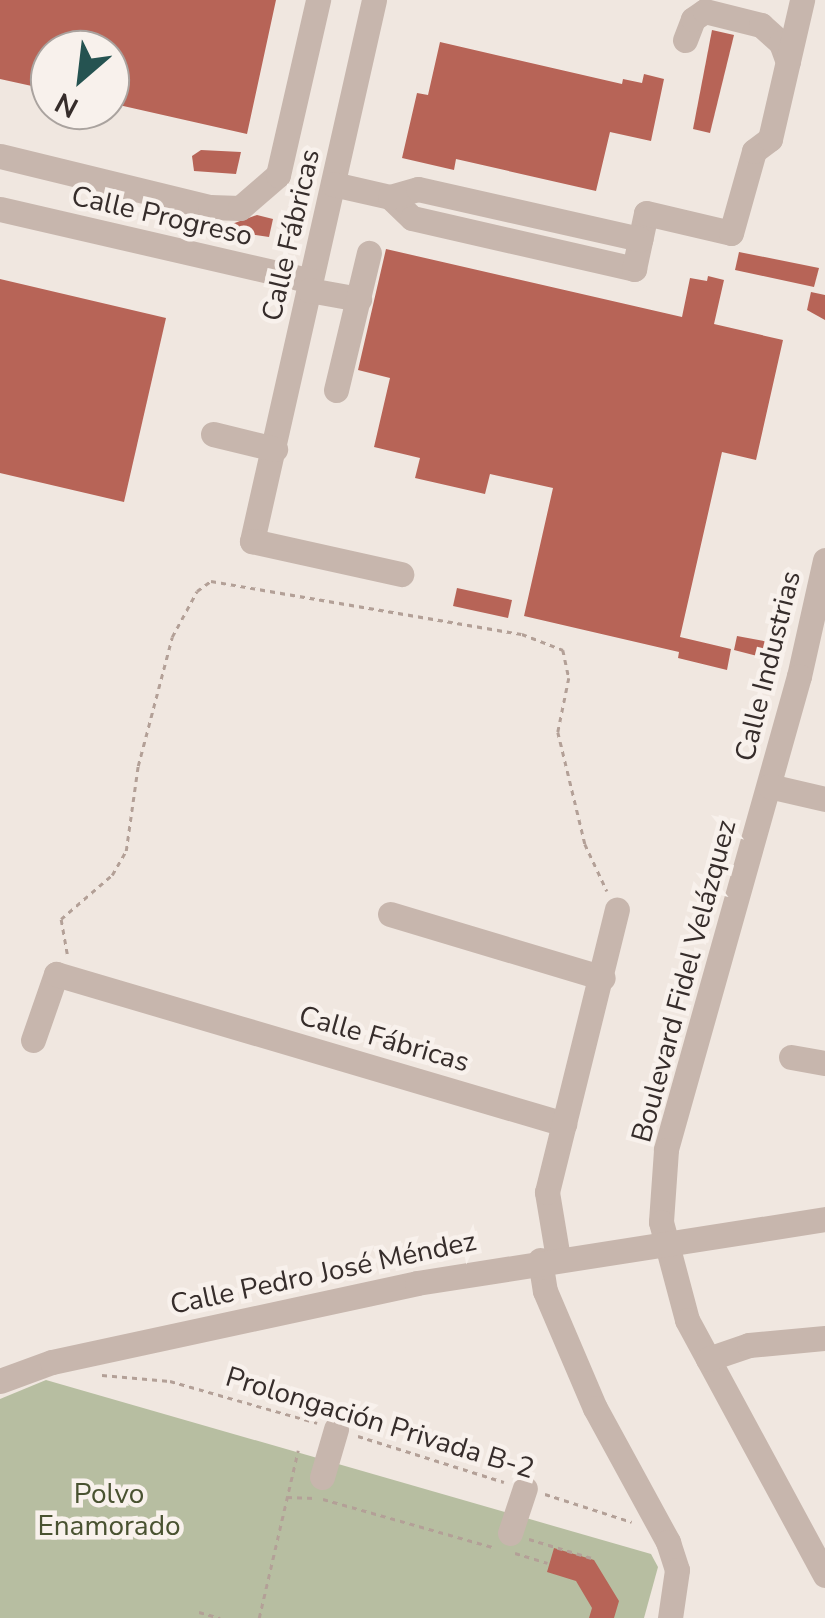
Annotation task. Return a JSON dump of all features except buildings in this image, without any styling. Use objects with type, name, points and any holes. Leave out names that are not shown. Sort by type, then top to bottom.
[{"type":"street","points":[[0,156],[210,207],[240,208],[278,175],[318,0]]},
{"type":"street","name":"Calle Fábricas","points":[[374,0],[252,541],[401,574]]},
{"type":"street","points":[[333,184],[390,196],[418,190],[640,239],[646,213],[732,233],[754,150],[770,138],[802,0]]},
{"type":"street","points":[[685,40],[692,19],[705,11],[760,25],[781,43],[788,62]]},
{"type":"street","name":"Calle Progreso","points":[[0,210],[358,300]]},
{"type":"street","points":[[336,390],[369,253]]},
{"type":"street","points":[[214,434],[275,448]]},
{"type":"street","name":"Calle Industrias","points":[[769,786],[799,676],[815,648],[825,560]]},
{"type":"street","points":[[799,676],[825,682]]},
{"type":"street","points":[[769,786],[825,798]]},
{"type":"street","name":"Boulevard Fidel Velázquez","points":[[769,786],[666,1150],[662,1242],[708,1359],[825,1574]]},
{"type":"street","points":[[617,910],[603,978],[546,1192],[546,1291],[595,1408],[668,1542],[677,1570],[670,1618]]},
{"type":"street","points":[[390,914],[603,978]]},
{"type":"street","points":[[32,1040],[67,977]]},
{"type":"street","name":"Calle Fábricas","points":[[67,977],[564,1124]]},
{"type":"street","points":[[791,1057],[825,1063]]},
{"type":"street","name":"Calle Pedro José Méndez","points":[[0,1381],[80,1356],[549,1259],[825,1219]]},
{"type":"street","points":[[708,1359],[749,1345],[825,1338]]},
{"type":"street","points":[[322,1477],[336,1429]]},
{"type":"street","points":[[515,1535],[525,1488]]},
{"type":"path","points":[[67,977],[61,919],[112,875],[126,850],[138,766],[172,636],[197,591],[211,581],[522,634],[563,650],[569,678],[558,732],[585,844],[617,910]]},
{"type":"path","name":"Prolongación Privada B-2","points":[[80,1356],[108,1378],[170,1380],[644,1526],[668,1542]]},
{"type":"path","points":[[259,1618],[298,1450]]},
{"type":"path","points":[[287,1497],[325,1499],[548,1562]]},
{"type":"path","points":[[515,1535],[595,1558]]},
{"type":"path","points":[[199,1612],[220,1618]]},
{"type":"green space","name":"Polvo Enamorado","points":[[46,1380],[651,1554],[658,1567],[644,1618],[0,1618],[0,1399]]}]
